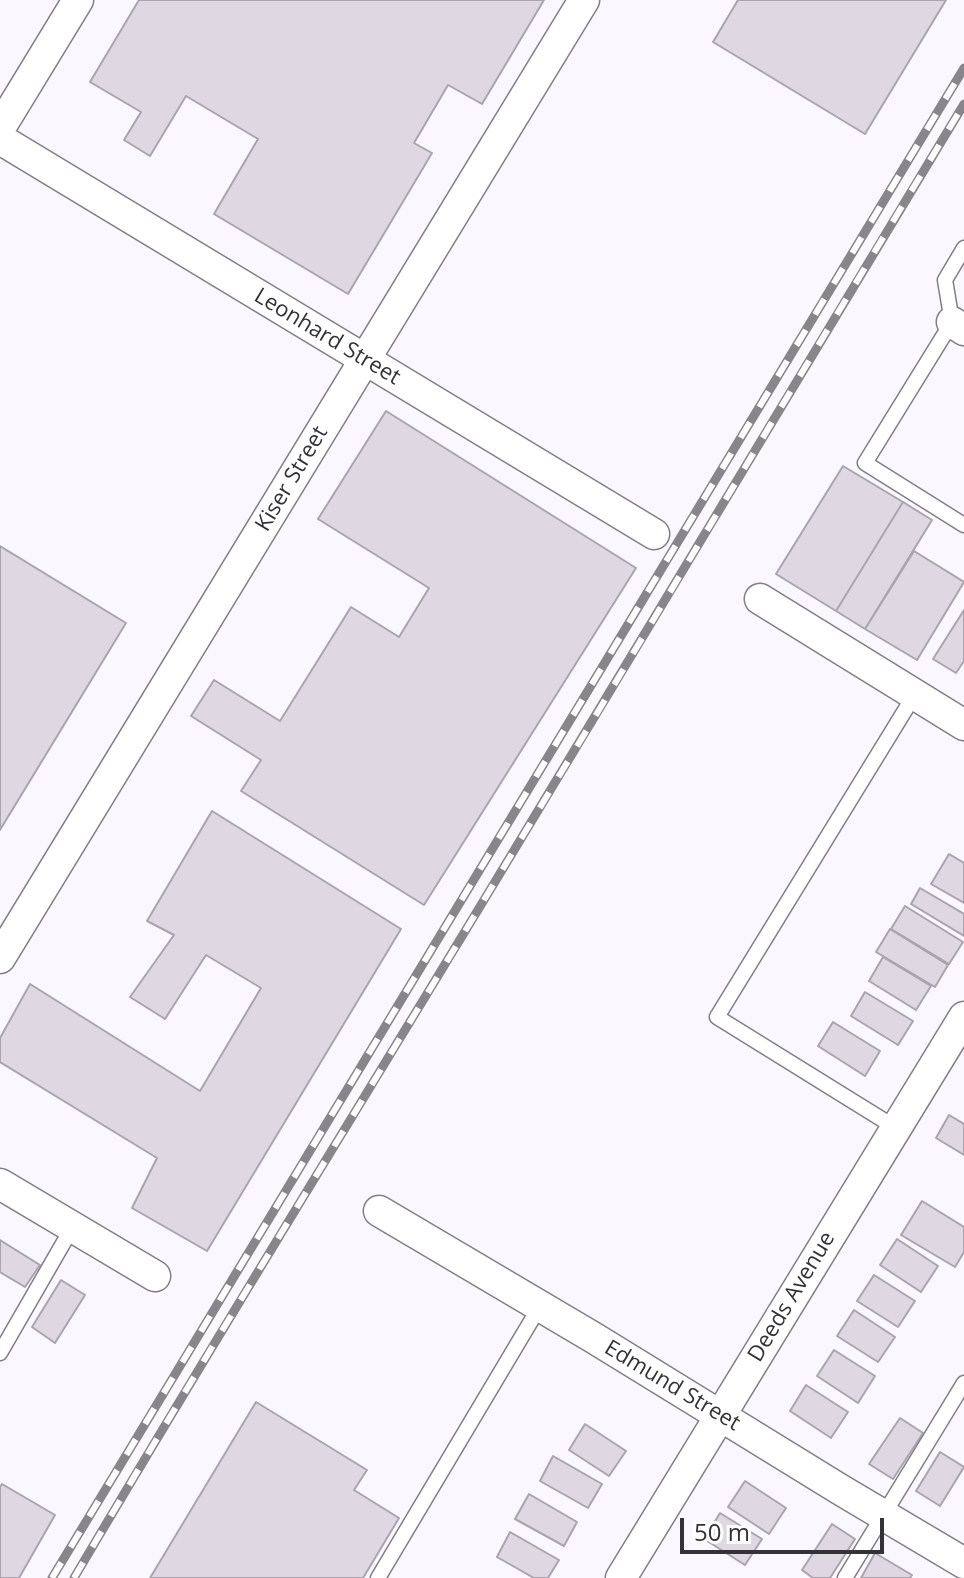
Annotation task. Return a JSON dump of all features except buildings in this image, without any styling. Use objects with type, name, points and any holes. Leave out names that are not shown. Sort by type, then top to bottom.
[{"type":"street","points":[[0,128],[78,0]]},
{"type":"street","name":"Kiser Street","points":[[0,958],[584,0]]},
{"type":"street","name":"Leonhard Street","points":[[0,139],[654,534]]},
{"type":"street","points":[[760,599],[964,725]]},
{"type":"street","name":"Deeds Avenue","points":[[621,1578],[964,1017]]},
{"type":"street","points":[[0,1184],[155,1276]]},
{"type":"street","name":"Edmund Street","points":[[379,1211],[964,1563]]},
{"type":"lane","points":[[964,248],[945,280],[958,326],[865,463],[964,525]]},
{"type":"lane","points":[[896,1128],[717,1017],[915,694]]},
{"type":"lane","points":[[0,1353],[72,1228]]},
{"type":"lane","points":[[378,1578],[540,1306]]},
{"type":"lane","points":[[845,1578],[964,1383]]},
{"type":"railway","points":[[52,1578],[964,68]]},
{"type":"railway","points":[[74,1578],[964,104]]}]
